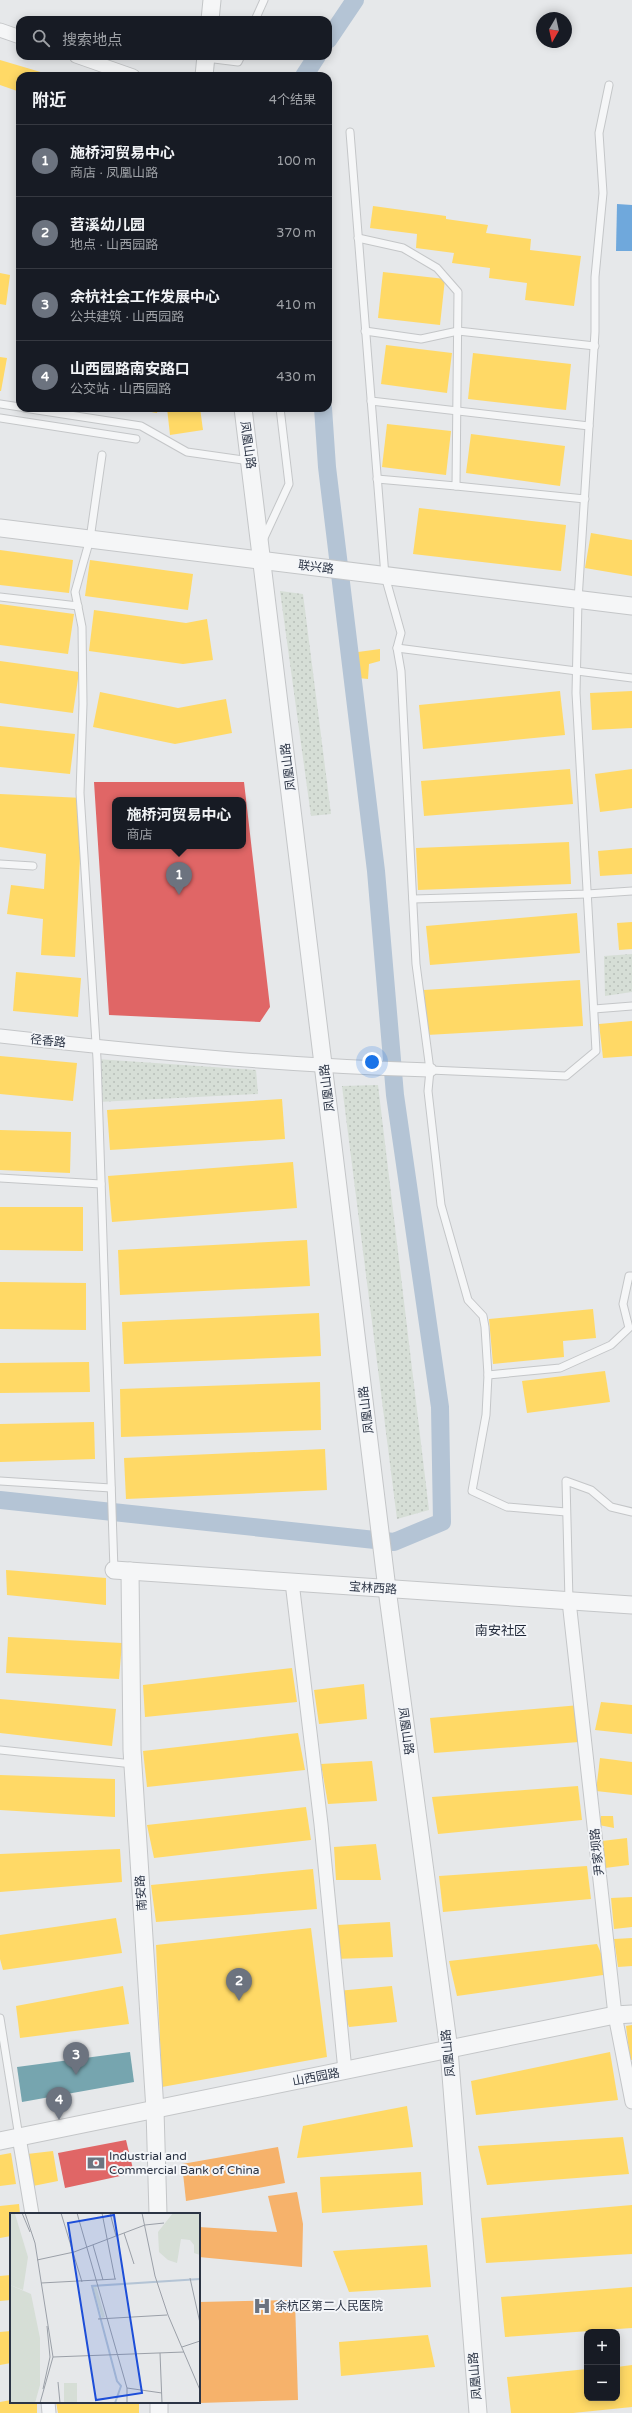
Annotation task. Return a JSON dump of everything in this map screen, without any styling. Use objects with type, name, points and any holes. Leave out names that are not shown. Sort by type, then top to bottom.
[{"type":"street","points":[[210,16],[212,0]]},
{"type":"street","points":[[0,30],[16,36]]},
{"type":"street","points":[[87,60],[122,72]]},
{"type":"street","points":[[204,72],[206,60]]},
{"type":"street","name":"凤凰山路","points":[[244,412],[262,553],[387,1589],[449,2050],[478,2413]]},
{"type":"street","name":"联兴路","points":[[0,528],[90,539],[262,553],[302,565],[632,606]]},
{"type":"street","name":"径香路","points":[[0,1036],[324,1067],[430,1070]]},
{"type":"street","name":"宝林西路","points":[[122,1571],[632,1605]]},
{"type":"street","name":"南安路","points":[[122,1571],[155,2110],[158,2213]]},
{"type":"street","points":[[292,1582],[321,1824],[345,2071]]},
{"type":"street","name":"尹家坝路","points":[[569,1601],[615,2016],[632,2102]]},
{"type":"street","name":"山西园路","points":[[0,2141],[615,2016],[632,2014]]},
{"type":"street","points":[[19,2137],[32,2213]]},
{"type":"street","points":[[48,2403],[49,2413]]},
{"type":"lane","points":[[258,16],[264,0]]},
{"type":"lane","points":[[225,60],[238,62],[239,60]]},
{"type":"lane","points":[[430,1070],[566,1076],[596,1051],[576,693],[578,600],[594,346],[595,276],[603,193],[599,133],[609,85]]},
{"type":"lane","points":[[350,132],[377,479],[381,575],[401,633],[397,648],[401,671],[416,964],[430,1070],[428,1091],[441,1205],[468,1300],[483,1316],[488,1375],[486,1415],[472,1491],[507,1507],[566,1512]]},
{"type":"lane","points":[[358,238],[403,248],[437,268],[458,292],[456,486]]},
{"type":"lane","points":[[365,331],[421,339],[458,331],[594,346]]},
{"type":"lane","points":[[371,402],[457,410],[589,426]]},
{"type":"lane","points":[[0,404],[16,406]]},
{"type":"lane","points":[[50,412],[141,426],[187,452],[250,461]]},
{"type":"lane","points":[[262,553],[289,484],[280,412]]},
{"type":"lane","points":[[0,418],[136,439]]},
{"type":"lane","points":[[102,454],[90,539],[75,592],[82,627],[83,704],[80,793],[96,1046],[112,1526],[122,1571]]},
{"type":"lane","points":[[377,479],[585,499]]},
{"type":"lane","points":[[0,597],[78,606]]},
{"type":"lane","points":[[397,648],[632,678]]},
{"type":"lane","points":[[0,864],[33,866]]},
{"type":"lane","points":[[413,898],[587,894],[632,891]]},
{"type":"lane","points":[[594,1009],[632,1006]]},
{"type":"lane","points":[[0,1178],[101,1184]]},
{"type":"lane","points":[[488,1375],[560,1368],[611,1345],[629,1328],[623,1304],[629,1276],[632,1276]]},
{"type":"lane","points":[[0,1481],[111,1488]]},
{"type":"lane","points":[[569,1601],[566,1481],[591,1490],[611,1507],[632,1512]]},
{"type":"lane","points":[[0,1750],[133,1764]]},
{"type":"lane","points":[[0,2018],[19,2137]]},
{"type":"shaded area","points":[[280,591],[303,594],[331,814],[311,816]]},
{"type":"shaded area","points":[[632,954],[632,992],[605,996],[604,956]]},
{"type":"shaded area","points":[[97,1059],[256,1070],[258,1094],[98,1102]]},
{"type":"shaded area","points":[[378,1085],[429,1510],[397,1519],[342,1086]]},
{"type":"building: 住宅","points":[[0,60],[40,72],[16,72],[16,91],[0,85]]},
{"type":"building: 住宅","points":[[373,206],[446,216],[446,219],[488,225],[486,233],[531,239],[530,250],[581,256],[574,306],[525,300],[527,283],[489,278],[490,268],[452,263],[454,253],[416,248],[417,234],[370,228]]},
{"type":"building: 住宅","points":[[383,272],[445,279],[440,325],[378,318]]},
{"type":"building: 住宅","points":[[0,273],[10,275],[6,305],[0,304]]},
{"type":"building: 住宅","points":[[386,345],[452,353],[447,393],[381,384]]},
{"type":"building: 住宅","points":[[473,353],[571,364],[566,410],[468,399]]},
{"type":"building: 住宅","points":[[0,357],[7,358],[1,391],[0,391]]},
{"type":"building: 住宅","points":[[167,412],[201,412],[203,430],[170,435]]},
{"type":"building: 住宅","points":[[387,424],[451,431],[446,475],[382,467]]},
{"type":"building: 住宅","points":[[471,434],[565,446],[560,486],[466,473]]},
{"type":"building: 住宅","points":[[419,508],[566,525],[561,571],[413,554]]},
{"type":"building: 住宅","points":[[591,533],[632,540],[632,576],[585,568]]},
{"type":"building: 住宅","points":[[0,550],[73,560],[69,593],[0,585]]},
{"type":"building: 住宅","points":[[90,560],[193,574],[188,610],[85,596]]},
{"type":"building: 住宅","points":[[0,604],[74,614],[68,654],[0,645]]},
{"type":"building: 住宅","points":[[94,610],[186,623],[207,619],[213,660],[183,664],[89,651]]},
{"type":"building: 住宅","points":[[380,649],[380,661],[369,664],[368,679],[358,678],[358,652]]},
{"type":"building: 住宅","points":[[0,661],[79,672],[73,713],[0,703]]},
{"type":"building: 住宅","points":[[560,691],[565,735],[423,749],[419,705]]},
{"type":"building: 住宅","points":[[632,691],[632,728],[592,730],[590,693]]},
{"type":"building: 住宅","points":[[100,692],[178,708],[226,699],[232,733],[175,744],[93,727]]},
{"type":"building: 住宅","points":[[0,726],[75,734],[70,774],[0,767]]},
{"type":"building: 住宅","points":[[570,769],[573,804],[424,816],[421,781]]},
{"type":"building: 住宅","points":[[632,769],[632,808],[600,812],[595,774]]},
{"type":"building: 住宅","points":[[0,794],[83,798],[75,957],[41,955],[43,919],[7,914],[11,885],[44,889],[46,854],[0,847]]},
{"type":"building: 住宅","points":[[569,842],[571,884],[418,890],[416,848]]},
{"type":"building: 住宅","points":[[632,848],[632,874],[600,876],[598,851]]},
{"type":"building: 住宅","points":[[577,913],[580,953],[430,965],[426,926]]},
{"type":"building: 住宅","points":[[632,922],[632,949],[619,950],[617,923]]},
{"type":"building: 住宅","points":[[16,972],[81,978],[78,1017],[13,1011]]},
{"type":"building: 住宅","points":[[580,980],[583,1026],[427,1035],[424,990]]},
{"type":"building: 住宅","points":[[632,1021],[632,1056],[603,1058],[599,1024]]},
{"type":"building: 住宅","points":[[0,1056],[77,1063],[73,1101],[0,1094]]},
{"type":"building: 住宅","points":[[282,1099],[285,1139],[110,1150],[107,1110]]},
{"type":"building: 住宅","points":[[0,1130],[71,1132],[70,1173],[0,1170]]},
{"type":"building: 住宅","points":[[293,1162],[297,1208],[112,1222],[108,1176]]},
{"type":"building: 住宅","points":[[0,1207],[83,1207],[83,1251],[0,1250]]},
{"type":"building: 住宅","points":[[307,1240],[310,1286],[120,1295],[118,1250]]},
{"type":"building: 住宅","points":[[0,1282],[86,1283],[86,1330],[0,1329]]},
{"type":"building: 住宅","points":[[593,1309],[596,1338],[563,1341],[564,1357],[493,1364],[489,1319]]},
{"type":"building: 住宅","points":[[319,1313],[321,1356],[124,1364],[122,1322]]},
{"type":"building: 住宅","points":[[89,1362],[90,1392],[0,1393],[0,1363]]},
{"type":"building: 住宅","points":[[605,1371],[610,1402],[527,1413],[522,1381]]},
{"type":"building: 住宅","points":[[320,1382],[321,1430],[121,1437],[120,1389]]},
{"type":"building: 住宅","points":[[94,1422],[95,1459],[0,1462],[0,1424]]},
{"type":"building: 住宅","points":[[325,1449],[327,1490],[126,1499],[124,1458]]},
{"type":"building: 住宅","points":[[6,1570],[106,1578],[106,1605],[7,1595]]},
{"type":"building: 住宅","points":[[8,1637],[122,1643],[119,1679],[6,1673]]},
{"type":"building: 住宅","points":[[292,1668],[297,1702],[145,1717],[143,1685]]},
{"type":"building: 住宅","points":[[364,1684],[367,1719],[319,1724],[314,1690]]},
{"type":"building: 住宅","points":[[0,1699],[116,1709],[112,1746],[0,1733]]},
{"type":"building: 住宅","points":[[601,1702],[632,1705],[632,1734],[595,1730]]},
{"type":"building: 住宅","points":[[580,1705],[579,1742],[434,1753],[430,1718]]},
{"type":"building: 住宅","points":[[298,1733],[305,1770],[147,1787],[143,1751]]},
{"type":"building: 住宅","points":[[600,1758],[632,1762],[632,1795],[596,1791]]},
{"type":"building: 住宅","points":[[372,1761],[377,1801],[328,1804],[321,1764]]},
{"type":"building: 住宅","points":[[0,1775],[115,1779],[115,1817],[0,1810]]},
{"type":"building: 住宅","points":[[578,1786],[582,1820],[438,1834],[432,1797]]},
{"type":"building: 住宅","points":[[306,1807],[311,1840],[154,1858],[147,1825]]},
{"type":"building: 住宅","points":[[601,1816],[613,1816],[614,1828],[599,1825]]},
{"type":"building: 住宅","points":[[627,1838],[629,1865],[605,1868],[602,1841]]},
{"type":"building: 住宅","points":[[376,1844],[381,1880],[336,1880],[334,1847]]},
{"type":"building: 住宅","points":[[120,1849],[122,1882],[0,1892],[0,1854]]},
{"type":"building: 住宅","points":[[587,1866],[591,1899],[443,1912],[439,1876]]},
{"type":"building: 住宅","points":[[313,1869],[317,1909],[156,1922],[151,1885]]},
{"type":"building: 住宅","points":[[632,1897],[632,1927],[614,1929],[611,1898]]},
{"type":"building: 住宅","points":[[116,1918],[122,1953],[3,1970],[0,1959],[0,1935]]},
{"type":"building: 住宅","points":[[390,1922],[393,1957],[334,1959],[337,1925]]},
{"type":"building: 住宅","points":[[311,1928],[327,2057],[162,2087],[156,1945]]},
{"type":"building: 住宅","points":[[632,1938],[632,1966],[618,1967],[614,1939]]},
{"type":"building: 住宅","points":[[597,1944],[610,1974],[457,1996],[449,1961]]},
{"type":"building: 住宅","points":[[123,1986],[129,2024],[20,2038],[16,2006]]},
{"type":"building: 住宅","points":[[392,1986],[397,2022],[349,2027],[337,1991]]},
{"type":"building: 住宅","points":[[632,2025],[632,2060],[630,2060],[626,2026]]},
{"type":"building: 住宅","points":[[610,2052],[618,2100],[476,2115],[471,2081]]},
{"type":"building: 住宅","points":[[407,2106],[413,2147],[297,2158],[303,2126]]},
{"type":"building: 住宅","points":[[623,2137],[629,2174],[487,2185],[478,2146]]},
{"type":"building: 住宅","points":[[53,2151],[58,2181],[33,2186],[27,2154]]},
{"type":"building: 住宅","points":[[11,2153],[16,2184],[0,2186],[0,2155]]},
{"type":"building: 住宅","points":[[421,2172],[423,2205],[322,2213],[320,2177]]},
{"type":"building: 住宅","points":[[19,2204],[20,2213],[10,2213],[10,2236],[0,2238],[0,2206]]},
{"type":"building: 住宅","points":[[632,2205],[632,2254],[486,2263],[481,2218]]},
{"type":"building: 住宅","points":[[427,2245],[431,2287],[349,2292],[333,2251]]},
{"type":"building: 住宅","points":[[10,2275],[10,2300],[0,2301],[0,2276]]},
{"type":"building: 住宅","points":[[632,2287],[632,2328],[584,2329],[584,2331],[505,2337],[501,2297]]},
{"type":"building: 住宅","points":[[10,2331],[10,2363],[0,2365],[0,2332]]},
{"type":"building: 住宅","points":[[428,2335],[435,2367],[341,2376],[339,2342]]},
{"type":"building: 住宅","points":[[632,2365],[632,2407],[573,2413],[511,2413],[507,2377],[584,2369],[584,2401],[620,2401],[620,2367]]},
{"type":"building: 住宅","points":[[10,2400],[10,2403],[37,2403],[37,2413],[0,2413],[0,2402]]},
{"type":"building: 住宅","points":[[56,2403],[139,2403],[139,2413],[58,2413]]},
{"type":"building: 商业","points":[[94,782],[244,782],[246,797],[112,797],[112,849],[246,849],[246,799],[270,1007],[260,1022],[109,1015]]},
{"type":"building: 商业","name":"Industrial and Commercial Bank of China","points":[[126,2140],[134,2173],[65,2188],[58,2153]]},
{"type":"building: 学校","points":[[617,204],[632,205],[632,251],[616,251]]},
{"type":"building: 医疗","points":[[278,2147],[285,2183],[186,2201],[182,2164]]},
{"type":"building: 医疗","points":[[297,2192],[303,2224],[302,2267],[200,2257],[200,2227],[277,2232],[268,2196]]},
{"type":"building: 医疗","points":[[295,2300],[298,2400],[200,2403],[200,2302]]},
{"type":"building: 公共","points":[[130,2052],[134,2082],[22,2102],[17,2067]]},
{"type":"waterway","points":[[332,34],[355,0]]},
{"type":"waterway","points":[[307,72],[314,60]]},
{"type":"waterway","points":[[0,1500],[394,1542],[442,1522],[440,1407],[395,1095],[376,871],[327,467],[323,412]]},
{"type":"place","name":"施桥河贸易中心","points":[[179,895]]},
{"type":"place","name":"苕溪幼儿园","points":[[239,2001]]},
{"type":"place","name":"余杭社会工作发展中心","points":[[76,2075]]},
{"type":"place","name":"山西园路南安路口","points":[[59,2120]]},
{"type":"place","name":"Industrial and Commercial Bank of China","points":[[96,2163]]},
{"type":"place","name":"余杭区第二人民医院","points":[[262,2306]]},
{"type":"district","name":"南安社区","points":[[501,1630]]}]
